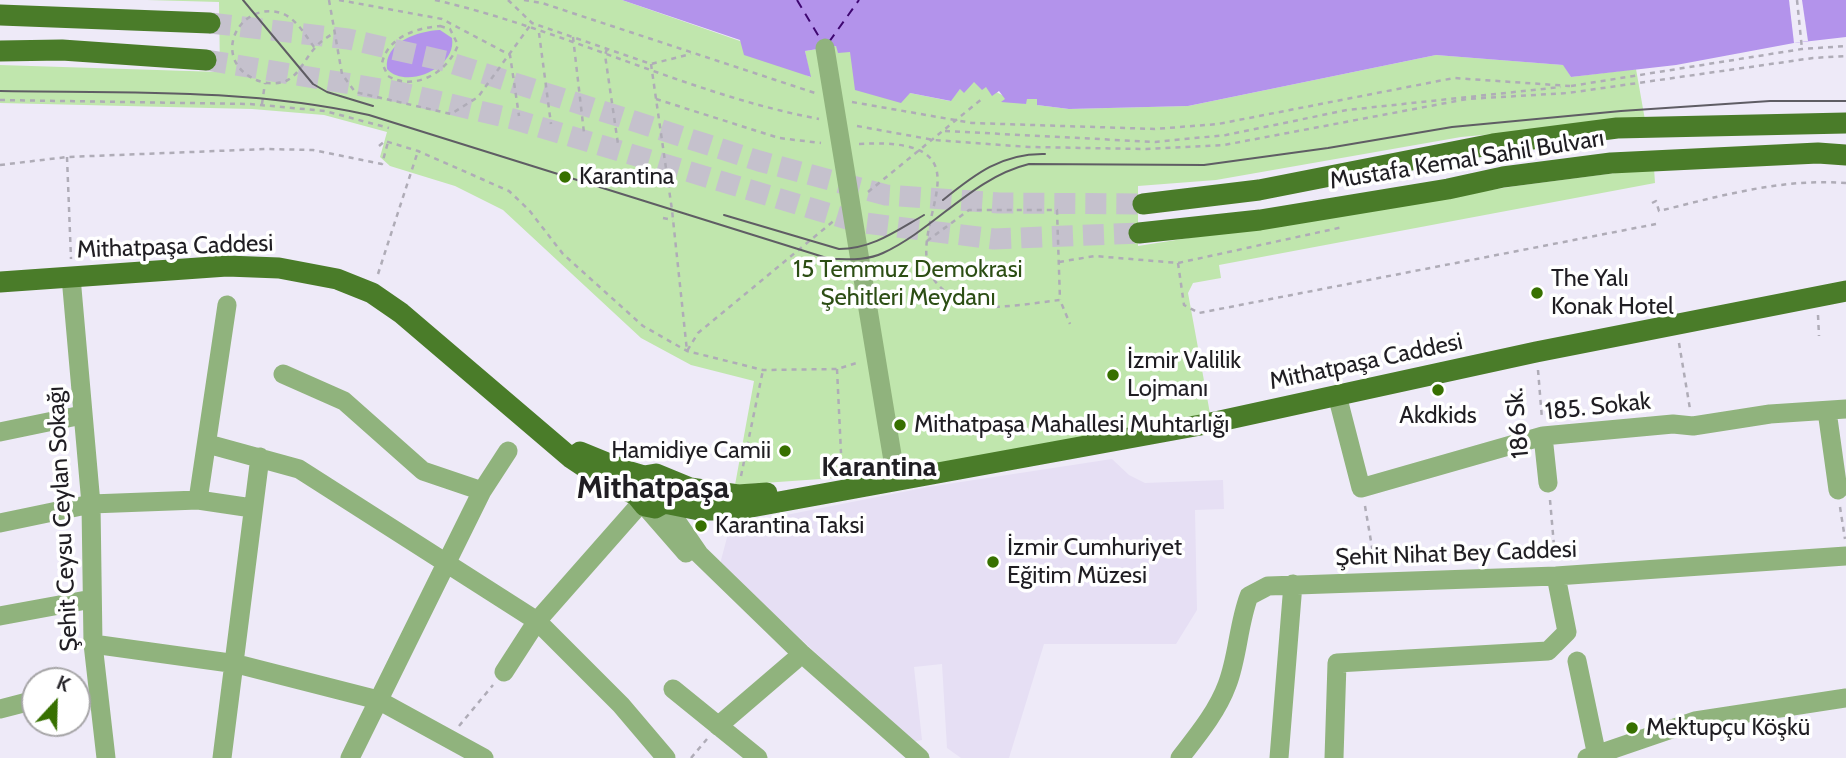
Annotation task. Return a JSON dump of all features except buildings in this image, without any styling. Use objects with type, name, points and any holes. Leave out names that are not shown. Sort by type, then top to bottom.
[{"type":"main road","points":[[0,15],[211,23]]},
{"type":"main road","points":[[0,51],[62,50],[206,60]]},
{"type":"main road","name":"Mustafa Kemal Sahil Bulvarı","points":[[1143,204],[1259,190],[1493,144],[1617,128],[1846,123]]},
{"type":"main road","name":"Mustafa Kemal Sahil Bulvarı","points":[[1139,233],[1260,220],[1503,177],[1611,163],[1818,153],[1846,155]]},
{"type":"main road","name":"Mithatpaşa Caddesi","points":[[0,282],[71,269],[227,266],[279,268],[337,279],[372,293],[401,313],[452,357],[573,448],[649,494],[699,510],[735,510],[820,497],[896,479],[1206,424],[1846,291]]},
{"type":"main road","name":"Mithatpaşa Caddesi","points":[[649,494],[690,488],[738,495],[896,479]]},
{"type":"street","points":[[825,48],[896,479]]},
{"type":"street","name":"Şehit Ceysu Ceylan Sokağı","points":[[71,269],[91,504],[93,645],[106,758]]},
{"type":"street","points":[[198,500],[227,305]]},
{"type":"street","points":[[283,374],[344,401],[423,471],[482,491]]},
{"type":"street","points":[[1337,395],[1361,488]]},
{"type":"street","points":[[1837,410],[1838,490]]},
{"type":"street","name":"185. Sokak","points":[[1361,488],[1543,436],[1673,424],[1693,426],[1770,414],[1837,410]]},
{"type":"street","points":[[0,432],[82,415]]},
{"type":"street","name":"186 Sk.","points":[[1543,436],[1548,483]]},
{"type":"street","points":[[208,444],[299,469],[537,621],[621,705],[666,758]]},
{"type":"street","points":[[350,758],[482,491],[508,450]]},
{"type":"street","points":[[222,758],[237,664],[252,508],[260,457]]},
{"type":"street","points":[[504,672],[537,621],[649,494]]},
{"type":"street","points":[[649,494],[693,561],[795,660],[906,757]]},
{"type":"street","points":[[649,494],[699,554],[906,757]]},
{"type":"street","points":[[0,523],[91,504],[198,500],[252,508]]},
{"type":"street","name":"Şehit Nihat Bey Caddesi","points":[[1180,758],[1200,732],[1227,685],[1240,618],[1249,596],[1268,586],[1556,576],[1846,556]]},
{"type":"street","points":[[1334,758],[1337,663],[1548,651],[1567,632],[1556,576]]},
{"type":"street","points":[[1279,758],[1293,584]]},
{"type":"street","points":[[0,616],[92,599]]},
{"type":"street","points":[[93,645],[237,664],[378,700],[484,758]]},
{"type":"street","points":[[718,726],[795,660]]},
{"type":"street","points":[[1577,661],[1592,757],[1695,721],[1846,698]]},
{"type":"street","points":[[91,686],[97,685]]},
{"type":"street","points":[[673,690],[758,758]]},
{"type":"street","points":[[0,709],[21,704]]},
{"type":"path","points":[[329,0],[342,74],[355,92],[451,114],[478,97],[532,23]]},
{"type":"path","points":[[339,0],[442,19],[510,55]]},
{"type":"path","points":[[435,0],[530,28],[652,72],[781,112],[934,140],[1068,148],[1146,149],[1224,145],[1467,99],[1568,93],[1813,58],[1846,56]]},
{"type":"path","points":[[508,0],[532,23],[651,64],[693,53]]},
{"type":"path","points":[[524,0],[542,3],[834,99],[957,121],[1155,129],[1218,124],[1454,78],[1570,86]]},
{"type":"path","points":[[1797,0],[1802,49]]},
{"type":"path","points":[[314,47],[297,24],[283,13],[254,12],[236,32],[232,42],[232,57],[239,69],[265,83],[285,81],[300,68],[314,47],[335,32]]},
{"type":"path","points":[[440,26],[442,19]]},
{"type":"path","points":[[440,26],[450,29],[457,36],[458,45],[446,66],[421,79],[405,82],[388,76],[382,63],[391,44],[413,32],[440,26]]},
{"type":"path","points":[[541,26],[539,32],[551,124]]},
{"type":"path","points":[[573,37],[571,43],[584,133]]},
{"type":"path","points":[[946,131],[1155,142],[1226,135],[1347,110],[1570,86],[1802,49],[1846,46]]},
{"type":"path","points":[[607,48],[604,55],[618,144]]},
{"type":"path","points":[[510,55],[519,116]]},
{"type":"path","points":[[651,64],[674,221],[687,351]]},
{"type":"path","points":[[262,105],[265,83]]},
{"type":"path","points":[[687,351],[698,333],[946,131],[982,98]]},
{"type":"path","points":[[0,100],[262,105],[325,111],[390,128]]},
{"type":"path","points":[[656,100],[779,138],[841,145],[885,143],[922,150],[934,162],[938,178],[927,241],[926,264],[938,286],[954,298],[973,306],[1060,300]]},
{"type":"path","points":[[379,146],[388,142],[418,151],[509,191],[529,210],[562,254],[643,326],[687,351],[762,370],[837,369],[877,358]]},
{"type":"path","points":[[0,165],[67,157],[313,150],[382,164],[388,142]]},
{"type":"path","points":[[372,293],[418,151]]},
{"type":"path","points":[[67,157],[71,269]]},
{"type":"path","points":[[1651,203],[1656,201],[1659,211],[1746,190],[1823,181],[1846,183]]},
{"type":"path","points":[[664,189],[670,191]]},
{"type":"path","points":[[927,241],[969,210],[1057,210],[1060,300],[1070,324]]},
{"type":"path","points":[[663,218],[674,221]]},
{"type":"path","points":[[1178,263],[1184,305],[1199,313],[1656,224]]},
{"type":"path","points":[[1059,262],[1095,256],[1178,263],[1349,226]]},
{"type":"path","points":[[1817,307],[1819,337]]},
{"type":"path","points":[[1677,331],[1693,426]]},
{"type":"path","name":"186 Sk.","points":[[1537,359],[1543,436]]},
{"type":"path","points":[[837,369],[841,453]]},
{"type":"path","points":[[738,495],[762,370]]},
{"type":"path","points":[[1548,483],[1556,576]]},
{"type":"path","points":[[1361,488],[1378,582]]},
{"type":"path","points":[[1838,490],[1846,545]]},
{"type":"path","points":[[449,738],[504,672]]},
{"type":"path","points":[[691,758],[718,726]]},
{"type":"shaded area","points":[[622,0],[1846,0],[1846,37],[1794,43],[1676,65],[1571,77],[1563,65],[1436,55],[1188,106],[1069,109],[1037,105],[1037,99],[1027,99],[1026,104],[1001,102],[1005,99],[999,91],[992,96],[986,87],[982,90],[974,82],[964,93],[960,89],[951,101],[910,93],[901,103],[855,90],[850,52],[838,53],[836,46],[805,51],[811,77],[744,55],[740,40]]},
{"type":"shaded area","points":[[440,30],[452,38],[447,58],[439,67],[428,73],[406,77],[395,75],[387,69],[391,52],[397,45],[413,36]]},
{"type":"shaded area","points":[[1112,459],[1129,475],[1145,483],[1223,480],[1224,509],[1195,510],[1197,610],[1176,644],[1044,644],[1009,758],[961,758],[947,748],[942,664],[914,667],[922,740],[912,742],[720,564],[730,526],[928,487]]},
{"type":"green space","name":"15 Temmuz Demokrasi Şehitleri Meydanı","points":[[147,0],[622,0],[740,41],[810,77],[805,51],[836,46],[850,51],[910,93],[950,101],[960,89],[974,81],[1019,102],[1026,104],[1026,99],[1037,99],[1037,105],[1069,109],[1188,106],[1436,55],[1564,65],[1571,77],[1636,69],[1645,120],[1461,137],[1216,180],[1138,186],[1138,246],[1516,186],[1654,168],[1655,183],[1219,265],[1221,278],[1193,283],[1188,293],[1211,419],[878,475],[735,485],[754,381],[691,365],[641,338],[503,210],[455,186],[390,166],[380,157],[387,132],[324,115],[252,109],[0,103],[0,65],[220,72],[219,2]]},
{"type":"pier","points":[[1789,0],[1802,0],[1808,41],[1794,43]]},
{"type":"ferry route","points":[[797,0],[821,40]]},
{"type":"ferry route","points":[[829,42],[859,0]]},
{"type":"tunnel","points":[[210,23],[348,39],[445,61],[759,161],[886,195],[999,203],[1143,204]]},
{"type":"tunnel","points":[[206,60],[399,92],[513,119],[857,222],[994,239],[1139,233]]},
{"type":"tram line","points":[[243,0],[313,84],[327,92],[373,106]]},
{"type":"tram line","points":[[0,91],[232,96],[323,106],[369,115],[830,259],[877,256],[920,231],[989,180],[1029,164],[1204,165],[1452,127],[1621,111],[1770,101],[1846,101]]},
{"type":"tram line","points":[[943,200],[978,174],[1002,161],[1045,154]]},
{"type":"tram line","points":[[724,215],[839,249],[873,242],[924,215]]},
{"type":"place","name":"Karantina","points":[[565,177]]},
{"type":"place","name":"The Yalı Konak Hotel","points":[[1537,293]]},
{"type":"place","name":"İzmir Valilik Lojmanı","points":[[1113,375]]},
{"type":"place","name":"Akdkids","points":[[1438,390]]},
{"type":"place","name":"Mithatpaşa Mahallesi Muhtarlığı","points":[[900,425]]},
{"type":"place","name":"Hamidiye Camii","points":[[785,451]]},
{"type":"place","name":"Karantina Taksi","points":[[701,526]]},
{"type":"place","name":"İzmir Cumhuriyet Eğitim Müzesi","points":[[993,562]]},
{"type":"place","name":"Mektupçu Köşkü","points":[[1632,728]]},
{"type":"district","name":"Karantina","points":[[879,468]]},
{"type":"district","name":"Mithatpaşa","points":[[653,489]]}]
